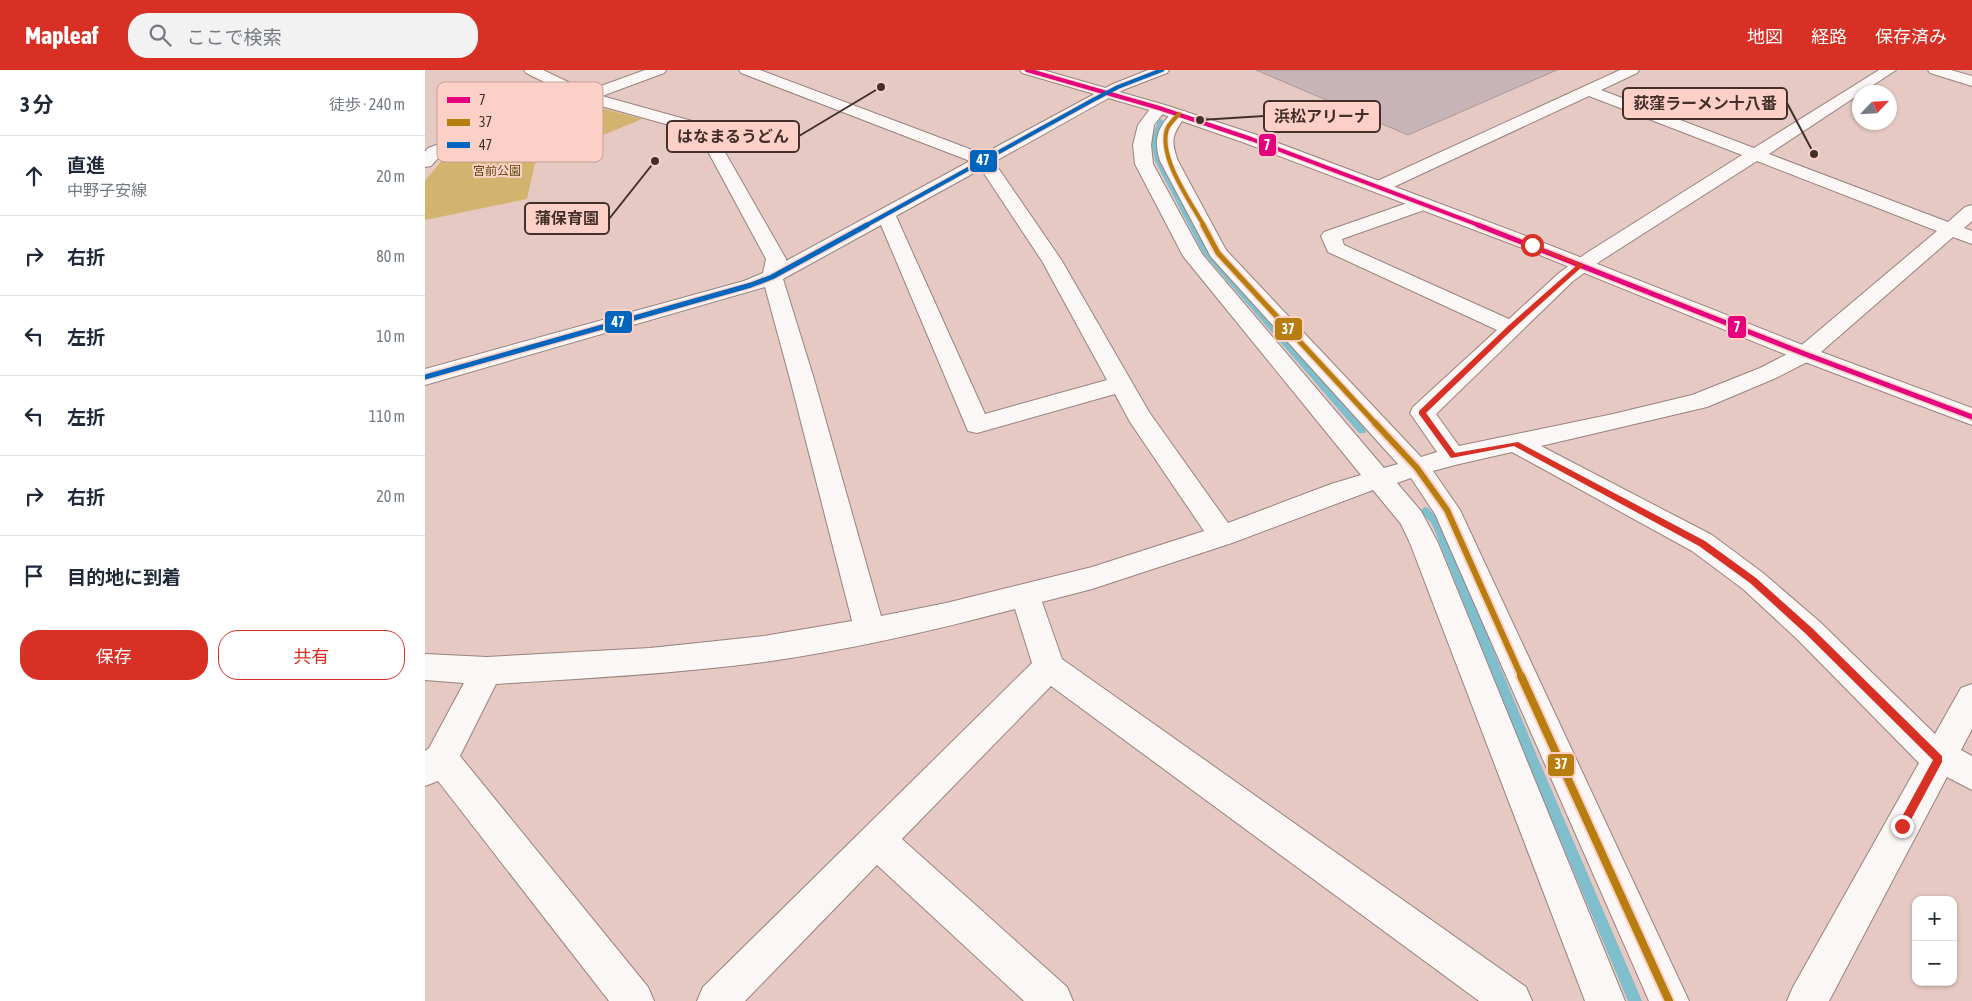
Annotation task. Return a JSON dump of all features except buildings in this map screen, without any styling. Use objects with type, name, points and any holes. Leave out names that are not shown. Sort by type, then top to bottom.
[{"type":"street","points":[[531,70],[556,82]]},
{"type":"street","points":[[603,91],[659,70]]},
{"type":"street","points":[[746,70],[985,160],[1052,261],[1139,416],[1222,536]]},
{"type":"street","points":[[1027,70],[1169,111],[1251,139],[1972,417]]},
{"type":"street","points":[[425,377],[743,287],[772,277],[1093,100],[1118,87],[1162,70]]},
{"type":"street","points":[[1379,187],[1632,70]]},
{"type":"street","points":[[1453,456],[1422,413],[1511,328],[1581,265],[1889,70]]},
{"type":"street","points":[[1935,70],[1972,81]]},
{"type":"street","points":[[1590,91],[1972,238]]},
{"type":"street","points":[[603,101],[704,130],[776,259],[772,277],[802,379],[869,631]]},
{"type":"street","points":[[1169,111],[1165,149],[1169,161],[1218,252],[1417,468],[1447,510],[1669,1001]]},
{"type":"street","points":[[1169,111],[1146,125],[1142,146],[1145,164],[1193,256],[1411,518],[1424,543],[1605,1001]]},
{"type":"street","points":[[1423,204],[1331,236],[1335,248],[1511,328]]},
{"type":"street","points":[[425,667],[487,671],[649,662],[764,649],[946,616],[1092,578],[1222,536],[1340,491],[1453,456],[1515,444],[1699,401],[1768,374],[1805,354],[1972,211]]},
{"type":"street","points":[[886,214],[977,425],[1121,384]]},
{"type":"street","points":[[1515,444],[1702,543],[1753,580],[1809,631],[1939,757],[1972,774]]},
{"type":"street","points":[[1025,595],[1049,667],[1512,1001]]},
{"type":"street","points":[[717,1001],[1049,667]]},
{"type":"street","points":[[487,671],[433,765],[634,1001]]},
{"type":"street","points":[[1807,1001],[1972,698]]},
{"type":"street","points":[[877,841],[1053,1001]]},
{"type":"green space","points":[[603,108],[642,119],[603,135]]},
{"type":"green space","name":"宮前公園","points":[[441,162],[537,162],[535,163],[527,199],[425,220],[425,181]]},
{"type":"waterway","points":[[1161,121],[1154,141],[1158,161],[1207,253],[1362,431]]},
{"type":"waterway","points":[[1425,511],[1436,522],[1531,756],[1635,1001]]},
{"type":"transit line","name":"7","points":[[1027,70],[1159,108],[1251,139],[1532,245],[1805,354],[1972,417]]},
{"type":"transit line","name":"47","points":[[425,377],[751,285],[772,277],[1093,100],[1118,87],[1162,70]]},
{"type":"transit line","name":"37","points":[[1179,114],[1167,128],[1165,149],[1169,161],[1218,253],[1417,468],[1447,510],[1669,1001]]},
{"type":"place","name":"はなまるうどん","points":[[881,87]]},
{"type":"place","name":"浜松アリーナ","points":[[1200,120]]},
{"type":"place","name":"荻窪ラーメン十八番","points":[[1814,154]]},
{"type":"place","name":"蒲保育園","points":[[655,161]]},
{"type":"route","points":[[1532,245],[1581,265],[1511,328],[1422,413],[1453,456],[1515,444],[1702,543],[1753,580],[1809,631],[1939,759],[1902,826]]}]
